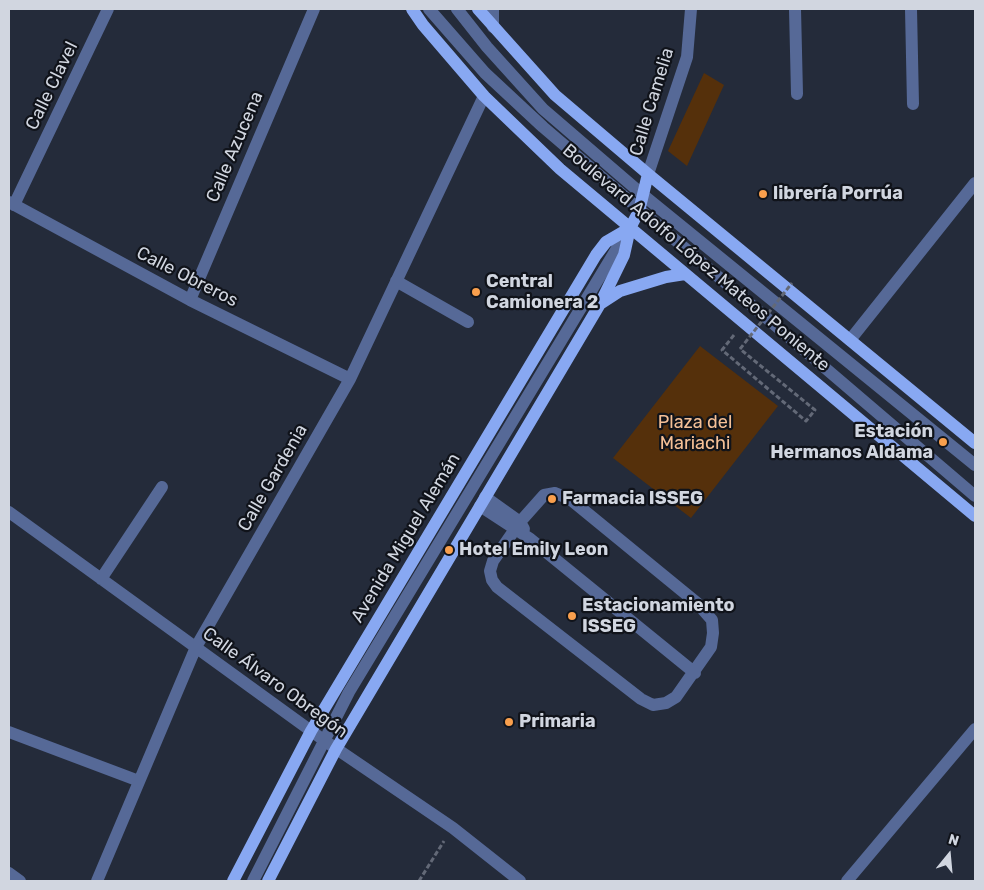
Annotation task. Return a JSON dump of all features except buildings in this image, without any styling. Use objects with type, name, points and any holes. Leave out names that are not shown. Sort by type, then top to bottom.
[{"type":"main road","name":"Boulevard Adolfo López Mateos Poniente","points":[[412,9],[423,25],[484,96],[560,169],[975,516]]},
{"type":"main road","name":"Boulevard Adolfo López Mateos Poniente","points":[[478,9],[555,95],[975,443]]},
{"type":"main road","points":[[268,881],[331,745],[483,502],[600,304],[624,255],[630,228],[639,211],[648,174]]},
{"type":"main road","name":"Avenida Miguel Alemán","points":[[233,881],[311,731],[596,254],[606,242],[630,228]]},
{"type":"main road","points":[[600,304],[620,291],[666,277],[685,274]]},
{"type":"street","name":"Calle Clavel","points":[[11,204],[108,9]]},
{"type":"street","name":"Calle Azucena","points":[[190,300],[314,9]]},
{"type":"street","points":[[429,9],[485,72],[543,127],[639,211],[975,496]]},
{"type":"street","points":[[457,9],[487,48],[543,109],[643,195],[975,465]]},
{"type":"street","points":[[493,9],[493,27]]},
{"type":"street","name":"Calle Camelia","points":[[648,174],[687,57],[691,9]]},
{"type":"street","points":[[795,9],[797,94]]},
{"type":"street","points":[[911,9],[913,104]]},
{"type":"street","name":"Calle Gardenia","points":[[98,881],[196,647],[350,379],[484,96]]},
{"type":"street","points":[[850,340],[975,183]]},
{"type":"street","name":"Calle Obreros","points":[[11,204],[190,300],[350,379]]},
{"type":"street","points":[[253,881],[331,745],[349,692],[630,228]]},
{"type":"street","points":[[396,281],[468,322]]},
{"type":"street","points":[[101,579],[162,487]]},
{"type":"street","points":[[555,493],[570,499],[697,603],[712,620],[711,647],[694,673],[676,697],[666,703],[653,705],[641,699],[497,587],[492,580],[490,571],[493,561],[517,526],[544,495],[555,493]]},
{"type":"street","points":[[483,502],[517,526],[529,538],[694,673]]},
{"type":"street","name":"Calle Álvaro Obregón","points":[[9,512],[311,731],[453,828],[520,881]]},
{"type":"street","points":[[847,881],[975,728]]},
{"type":"street","points":[[9,732],[139,781]]},
{"type":"street","points":[[9,873],[20,881]]},
{"type":"path","points":[[744,322],[722,350],[806,421],[815,410],[740,349],[792,283]]},
{"type":"path","points":[[418,881],[453,828]]},
{"type":"green space","points":[[704,73],[724,85],[687,166],[668,151]]},
{"type":"green space","name":"Plaza del Mariachi","points":[[700,346],[778,406],[691,518],[613,458]]},
{"type":"place","name":"librería Porrúa","points":[[763,194]]},
{"type":"place","name":"Central Camionera 2","points":[[476,292]]},
{"type":"place","name":"Estación Hermanos Aldama","points":[[943,442]]},
{"type":"place","name":"Farmacia ISSEG","points":[[552,499]]},
{"type":"place","name":"Hotel Emily Leon","points":[[449,550]]},
{"type":"place","name":"Estacionamiento ISSEG","points":[[572,616]]},
{"type":"place","name":"Primaria","points":[[509,722]]}]
